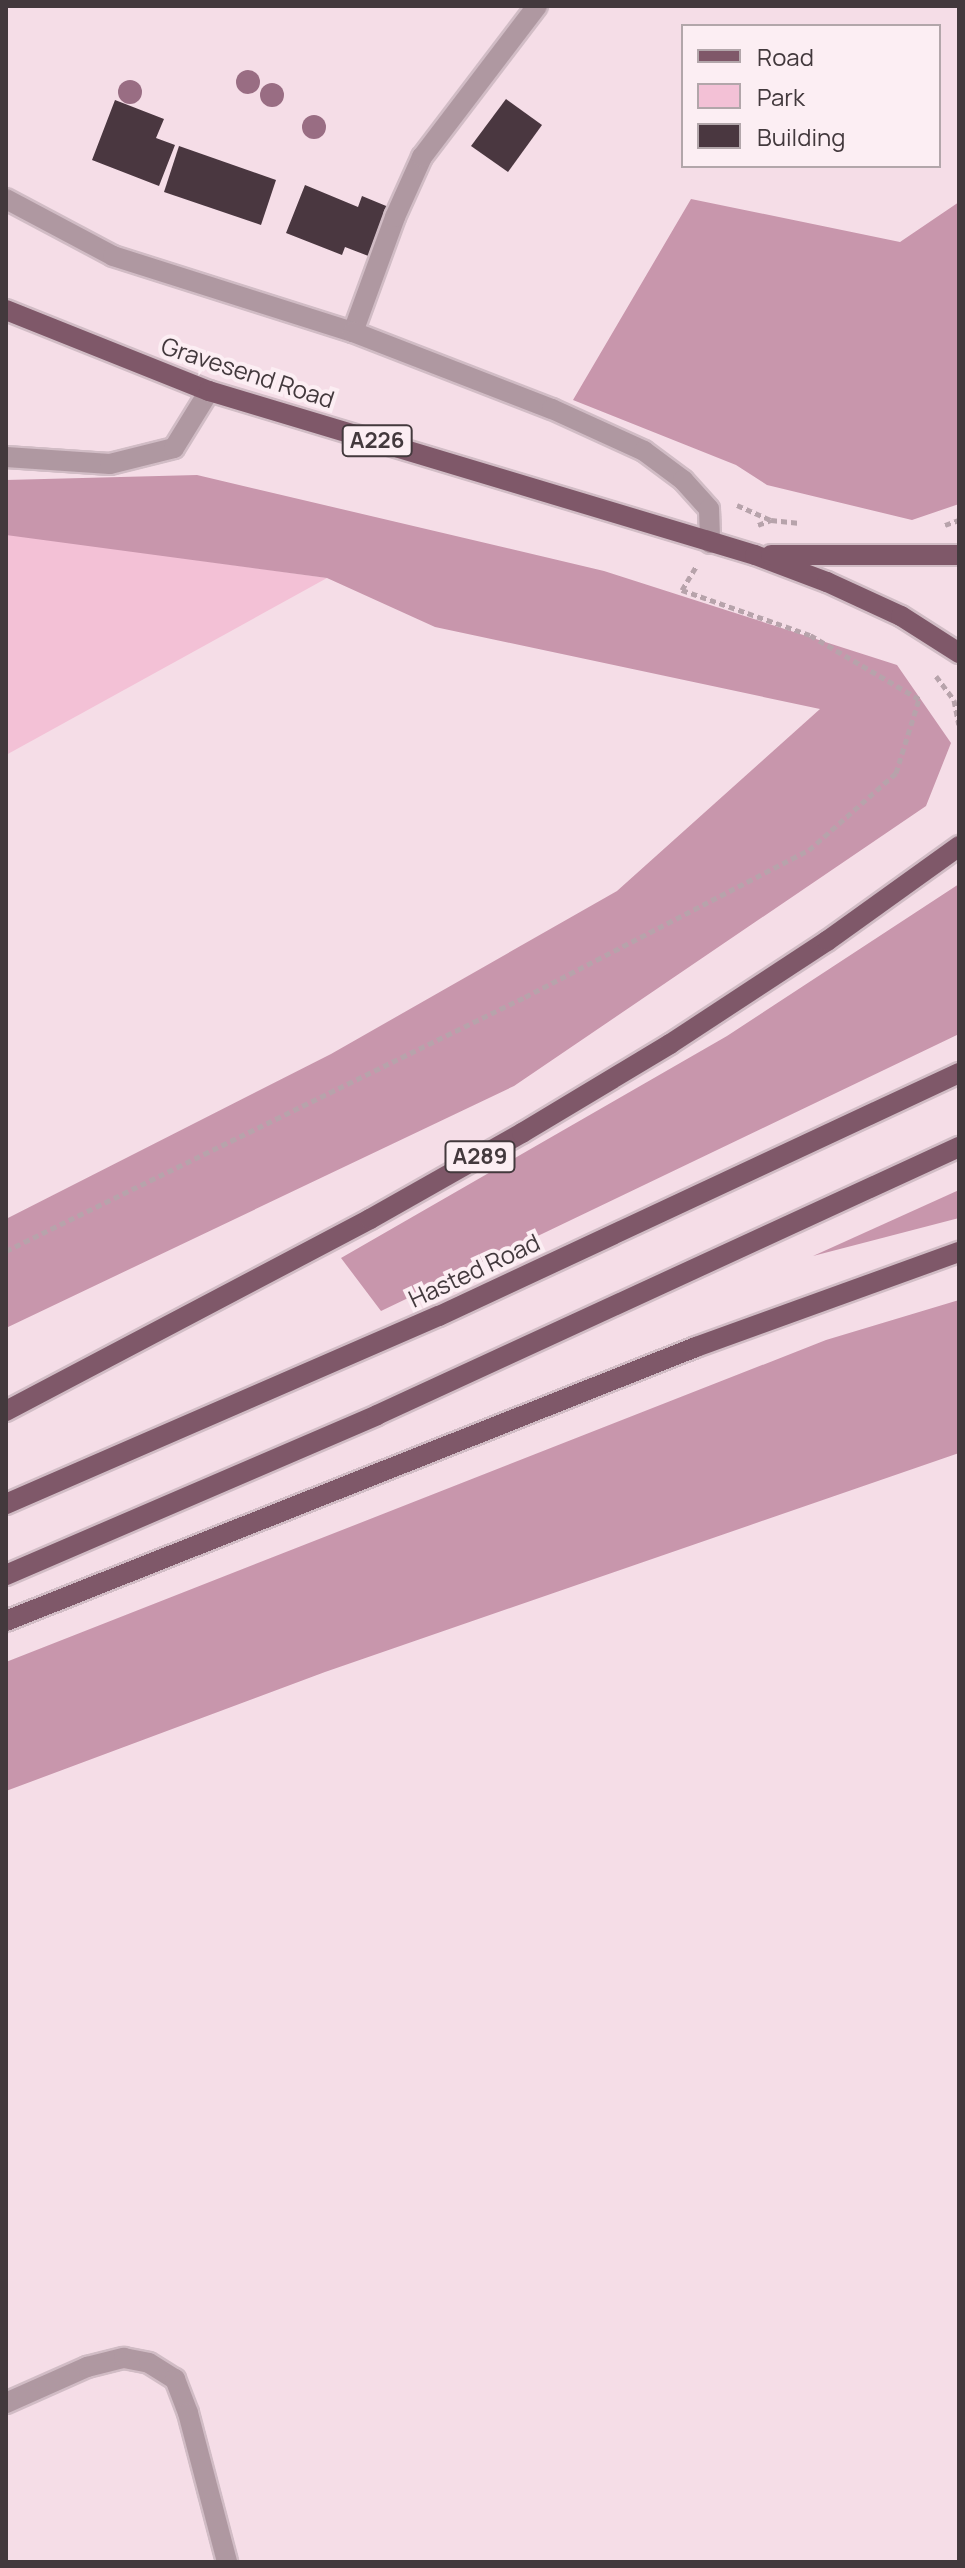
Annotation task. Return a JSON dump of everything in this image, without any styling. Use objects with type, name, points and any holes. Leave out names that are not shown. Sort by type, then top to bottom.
[{"type":"main road","name":"Gravesend Road","points":[[6,310],[209,391],[755,555],[827,582],[901,616],[959,653]]},
{"type":"main road","name":"Gravesend Road","points":[[755,555],[959,555]]},
{"type":"main road","name":"A289","points":[[6,1411],[370,1219],[522,1133],[814,950],[959,846]]},
{"type":"main road","name":"Hasted Road","points":[[6,1504],[424,1322],[959,1073]]},
{"type":"main road","points":[[6,1575],[377,1415],[959,1147]]},
{"type":"main road","points":[[6,1621],[667,1358],[811,1303],[959,1252]]},
{"type":"street","points":[[353,332],[395,217],[422,157],[537,6]]},
{"type":"street","points":[[6,199],[113,256],[353,332],[552,409],[644,451],[683,480],[709,509],[710,543]]},
{"type":"street","points":[[6,457],[110,464],[174,448],[209,391]]},
{"type":"street","points":[[6,2403],[87,2367],[124,2358],[149,2363],[175,2379],[188,2413],[227,2562]]},
{"type":"path","points":[[6,1251],[525,997],[809,850],[896,773],[919,699],[810,635],[682,590],[710,543]]},
{"type":"green space","points":[[6,535],[327,578],[6,755]]},
{"type":"shaded area","points":[[691,199],[900,242],[959,202],[959,504],[912,520],[767,485],[736,465],[573,400]]},
{"type":"shaded area","points":[[197,475],[604,571],[897,665],[951,743],[926,806],[514,1086],[6,1328],[6,1219],[331,1054],[617,891],[820,709],[435,627],[327,578],[6,535],[6,480]]},
{"type":"shaded area","points":[[959,884],[959,1034],[381,1311],[341,1258],[727,1036]]},
{"type":"shaded area","points":[[959,1190],[959,1218],[813,1256]]},
{"type":"shaded area","points":[[959,1300],[959,1453],[325,1672],[6,1791],[6,1662],[826,1340]]},
{"type":"building","points":[[506,99],[542,125],[508,172],[471,146]]},
{"type":"building","points":[[115,100],[164,119],[156,138],[175,145],[159,186],[92,160]]},
{"type":"building","points":[[179,146],[276,180],[261,225],[164,192]]},
{"type":"building","points":[[305,185],[358,207],[362,196],[391,208],[371,257],[345,247],[342,255],[286,233]]}]
